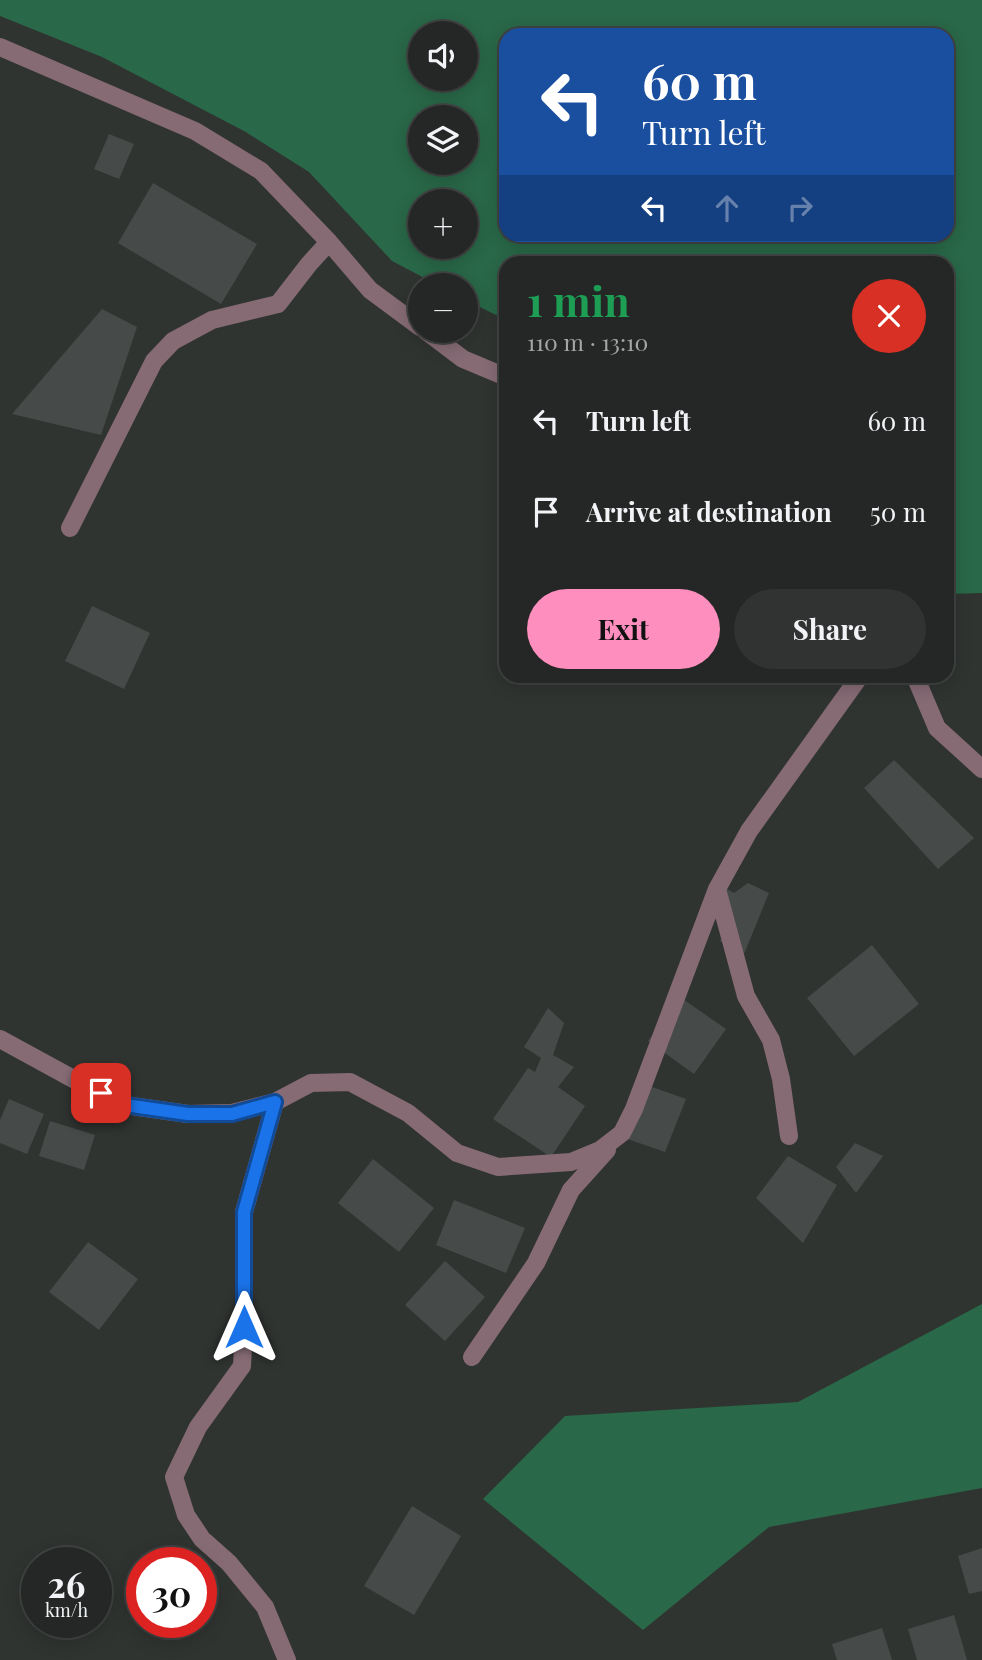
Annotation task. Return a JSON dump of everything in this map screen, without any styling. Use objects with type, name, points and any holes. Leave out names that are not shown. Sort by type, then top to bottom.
[{"type":"street","points":[[0,47],[195,131],[261,172],[329,242],[370,290],[408,318]]},
{"type":"street","points":[[70,528],[154,361],[173,341],[212,320],[278,304],[329,242]]},
{"type":"street","points":[[442,343],[463,359],[499,374]]},
{"type":"street","points":[[472,1357],[536,1263],[571,1190],[622,1133],[635,1109],[717,888],[749,831],[855,683]]},
{"type":"street","points":[[918,683],[937,728],[982,769]]},
{"type":"street","points":[[717,888],[746,996],[771,1040],[781,1079],[789,1136]]},
{"type":"street","points":[[0,1039],[125,1105],[188,1114],[232,1114],[275,1102],[311,1083],[350,1082],[408,1113],[457,1153],[498,1167],[571,1162],[600,1150],[622,1133]]},
{"type":"street","points":[[275,1102],[244,1212],[242,1366],[198,1427],[174,1478],[186,1515],[202,1539],[229,1563],[265,1608],[287,1660]]},
{"type":"green space","points":[[0,0],[982,0],[982,593],[954,594],[954,256],[499,256],[499,316],[478,306],[478,273],[415,273],[392,261],[309,172],[244,131],[102,57],[0,16]]},
{"type":"green space","points":[[982,1304],[982,1488],[769,1527],[643,1630],[483,1499],[565,1416],[798,1402]]},
{"type":"building","points":[[109,134],[134,144],[119,179],[94,169]]},
{"type":"building","points":[[153,183],[257,244],[221,304],[118,243]]},
{"type":"building","points":[[102,309],[137,327],[101,435],[12,414]]},
{"type":"building","points":[[92,606],[150,633],[124,689],[65,661]]},
{"type":"building","points":[[894,760],[974,838],[938,869],[864,788]]},
{"type":"building","points":[[748,883],[769,893],[744,954],[720,941],[727,926],[704,913],[722,886],[734,893]]},
{"type":"building","points":[[872,945],[919,1004],[854,1056],[807,998]]},
{"type":"building","points":[[680,997],[726,1029],[694,1074],[648,1041]]},
{"type":"building","points":[[548,1008],[564,1023],[553,1055],[574,1067],[558,1087],[585,1106],[551,1157],[493,1119],[528,1068],[535,1072],[541,1058],[524,1047]]},
{"type":"building","points":[[638,1082],[686,1099],[665,1152],[616,1135]]},
{"type":"building","points":[[9,1099],[44,1114],[27,1154],[0,1143],[0,1120]]},
{"type":"building","points":[[50,1121],[95,1135],[84,1170],[39,1156]]},
{"type":"building","points":[[855,1143],[883,1156],[856,1193],[836,1167]]},
{"type":"building","points":[[788,1156],[837,1185],[803,1243],[756,1198]]},
{"type":"building","points":[[373,1159],[434,1208],[399,1252],[338,1203]]},
{"type":"building","points":[[454,1200],[525,1228],[506,1273],[436,1245]]},
{"type":"building","points":[[88,1242],[138,1279],[99,1330],[49,1292]]},
{"type":"building","points":[[445,1261],[485,1297],[445,1341],[405,1305]]},
{"type":"building","points":[[412,1506],[461,1536],[414,1615],[364,1586]]},
{"type":"building","points":[[982,1548],[982,1591],[969,1594],[958,1556]]},
{"type":"building","points":[[954,1615],[967,1660],[917,1660],[908,1629]]},
{"type":"building","points":[[882,1628],[892,1660],[837,1660],[832,1644]]},
{"type":"route","points":[[101,1093],[125,1105],[188,1114],[232,1114],[275,1102],[244,1212],[244,1327]]}]
